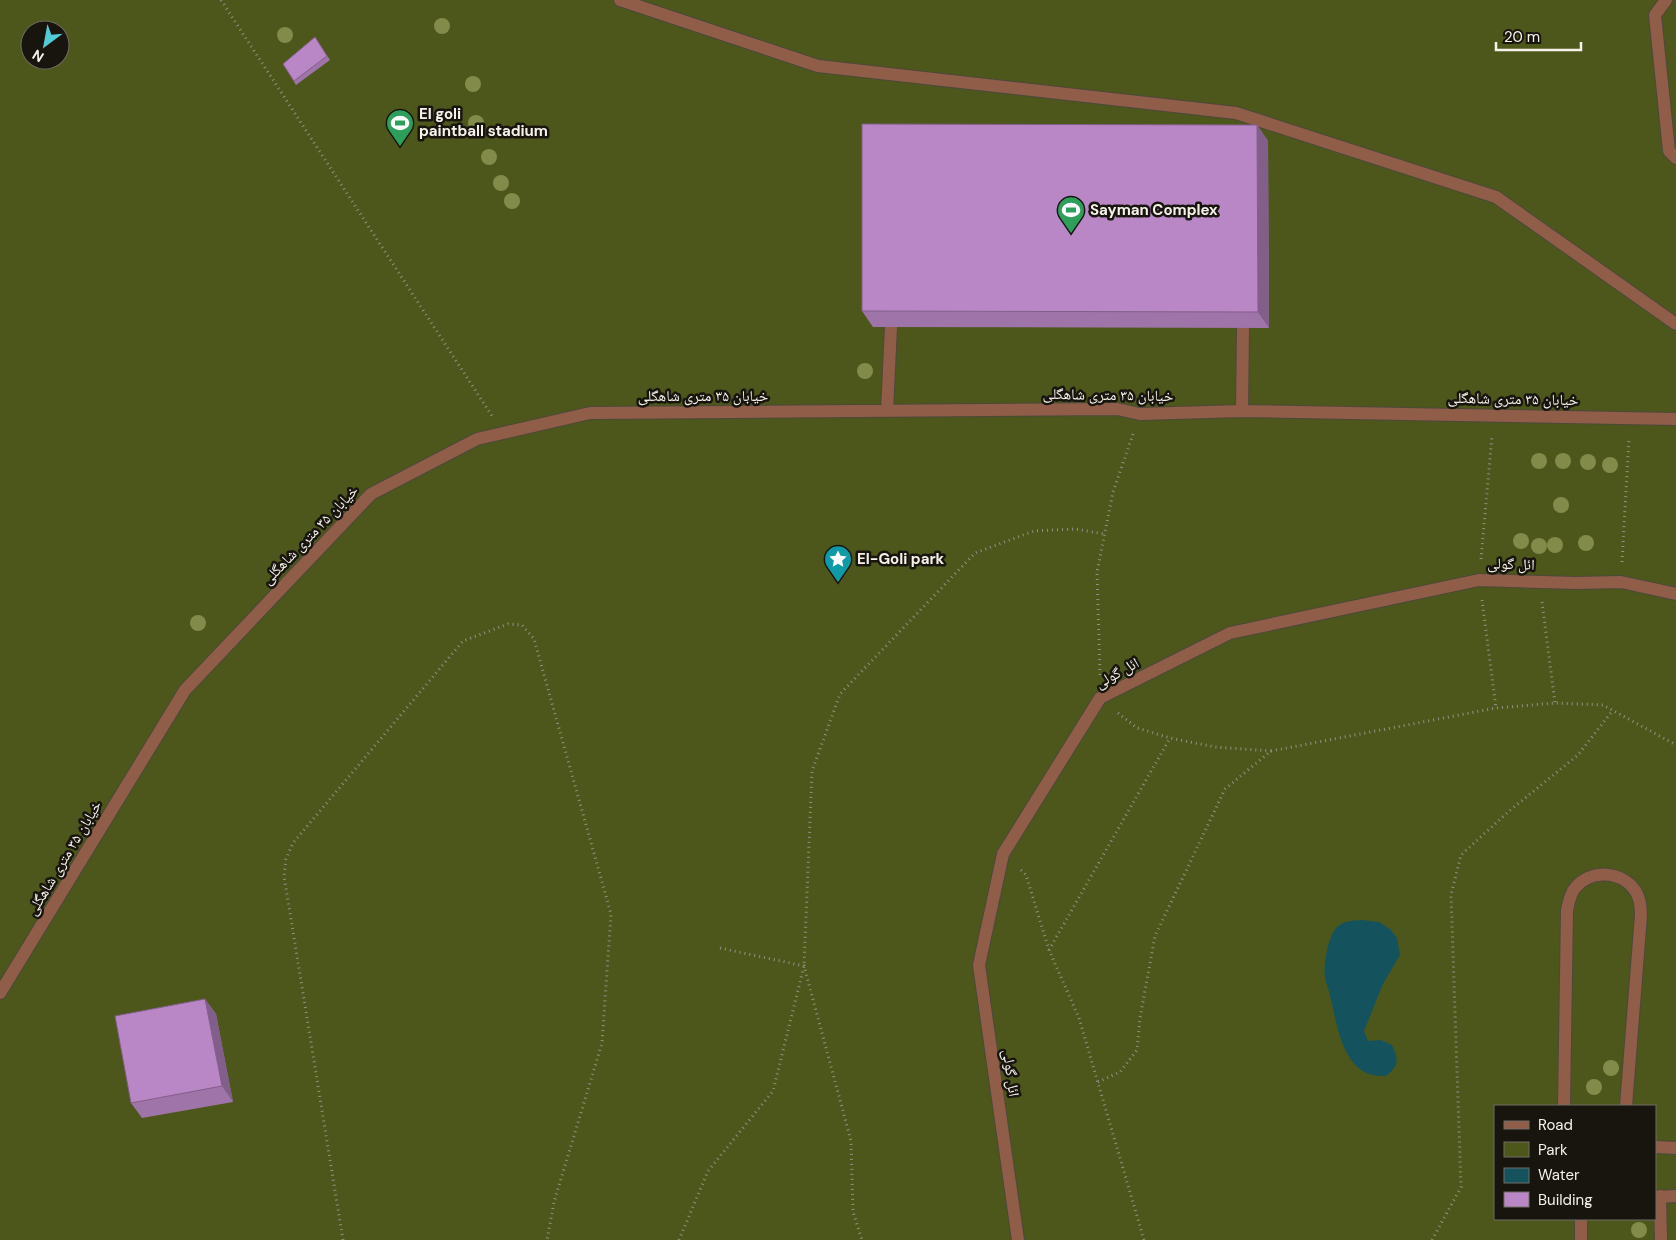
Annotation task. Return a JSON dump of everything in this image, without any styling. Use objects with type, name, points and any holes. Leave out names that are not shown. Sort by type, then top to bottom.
[{"type":"street","points":[[620,0],[818,66],[1236,113],[1496,197],[1676,324]]},
{"type":"street","points":[[1666,0],[1655,15],[1669,151],[1676,158]]},
{"type":"street","points":[[887,411],[891,327]]},
{"type":"street","points":[[1242,411],[1243,328]]},
{"type":"street","name":"خیابان ۳۵ متری شاهگلی","points":[[0,993],[185,690],[371,494],[477,439],[590,413],[1117,409],[1140,414],[1242,411],[1676,419]]},
{"type":"street","name":"ائل گولی","points":[[1018,1240],[979,965],[1002,854],[1100,698],[1230,633],[1479,580],[1621,582],[1676,594]]},
{"type":"street","points":[[1564,1105],[1567,910],[1569,898],[1575,888],[1584,880],[1595,875],[1606,874],[1618,876],[1628,883],[1636,892],[1641,903],[1626,1105]]},
{"type":"street","points":[[1656,1147],[1676,1148]]},
{"type":"street","points":[[1661,1240],[1657,1196],[1676,1196]]},
{"type":"street","points":[[1581,1240],[1582,1220]]},
{"type":"path","points":[[221,0],[504,433]]},
{"type":"path","points":[[1140,414],[1114,492],[1097,572],[1100,698],[1137,728],[1170,738],[1216,747],[1271,752],[1496,708],[1555,703],[1603,705],[1676,745]]},
{"type":"path","points":[[1494,415],[1479,580],[1496,708]]},
{"type":"path","points":[[1621,582],[1630,418]]},
{"type":"path","points":[[679,1240],[708,1171],[773,1091],[804,966],[812,771],[840,694],[975,553],[1034,530],[1075,529],[1105,534]]},
{"type":"path","points":[[1539,581],[1555,703]]},
{"type":"path","points":[[343,1240],[284,876],[286,859],[292,843],[463,641],[508,624],[522,625],[534,638],[612,914],[602,1043],[574,1130],[554,1202],[547,1240]]},
{"type":"path","points":[[1432,1240],[1461,1187],[1451,895],[1461,855],[1508,812],[1578,755],[1613,710]]},
{"type":"path","points":[[1049,950],[1170,738]]},
{"type":"path","points":[[1098,1082],[1120,1072],[1137,1050],[1140,1018],[1156,936],[1225,789],[1271,752]]},
{"type":"path","points":[[1002,854],[1026,874],[1049,950],[1079,1018],[1144,1240]]},
{"type":"path","points":[[720,948],[804,966]]},
{"type":"path","points":[[804,966],[851,1142],[853,1212],[862,1240]]},
{"type":"green space","name":"El-Goli park","points":[[0,0],[1676,0],[1676,1240],[0,1240]]},
{"type":"water","points":[[1362,920],[1379,922],[1390,929],[1397,938],[1400,955],[1383,984],[1364,1031],[1368,1041],[1381,1040],[1392,1045],[1397,1058],[1393,1069],[1386,1076],[1364,1072],[1357,1067],[1346,1052],[1339,1033],[1325,978],[1327,951],[1334,931],[1343,923]]},
{"type":"building","points":[[315,37],[327,56],[294,81],[283,64]]},
{"type":"building","name":"Sayman Complex","points":[[862,124],[1257,125],[1258,312],[862,311]]},
{"type":"building","points":[[205,999],[222,1086],[131,1103],[115,1016]]},
{"type":"place","name":"El goli paintball stadium","points":[[400,147]]},
{"type":"place","name":"Sayman Complex","points":[[1071,234]]},
{"type":"place","name":"El-Goli park","points":[[838,583]]}]
